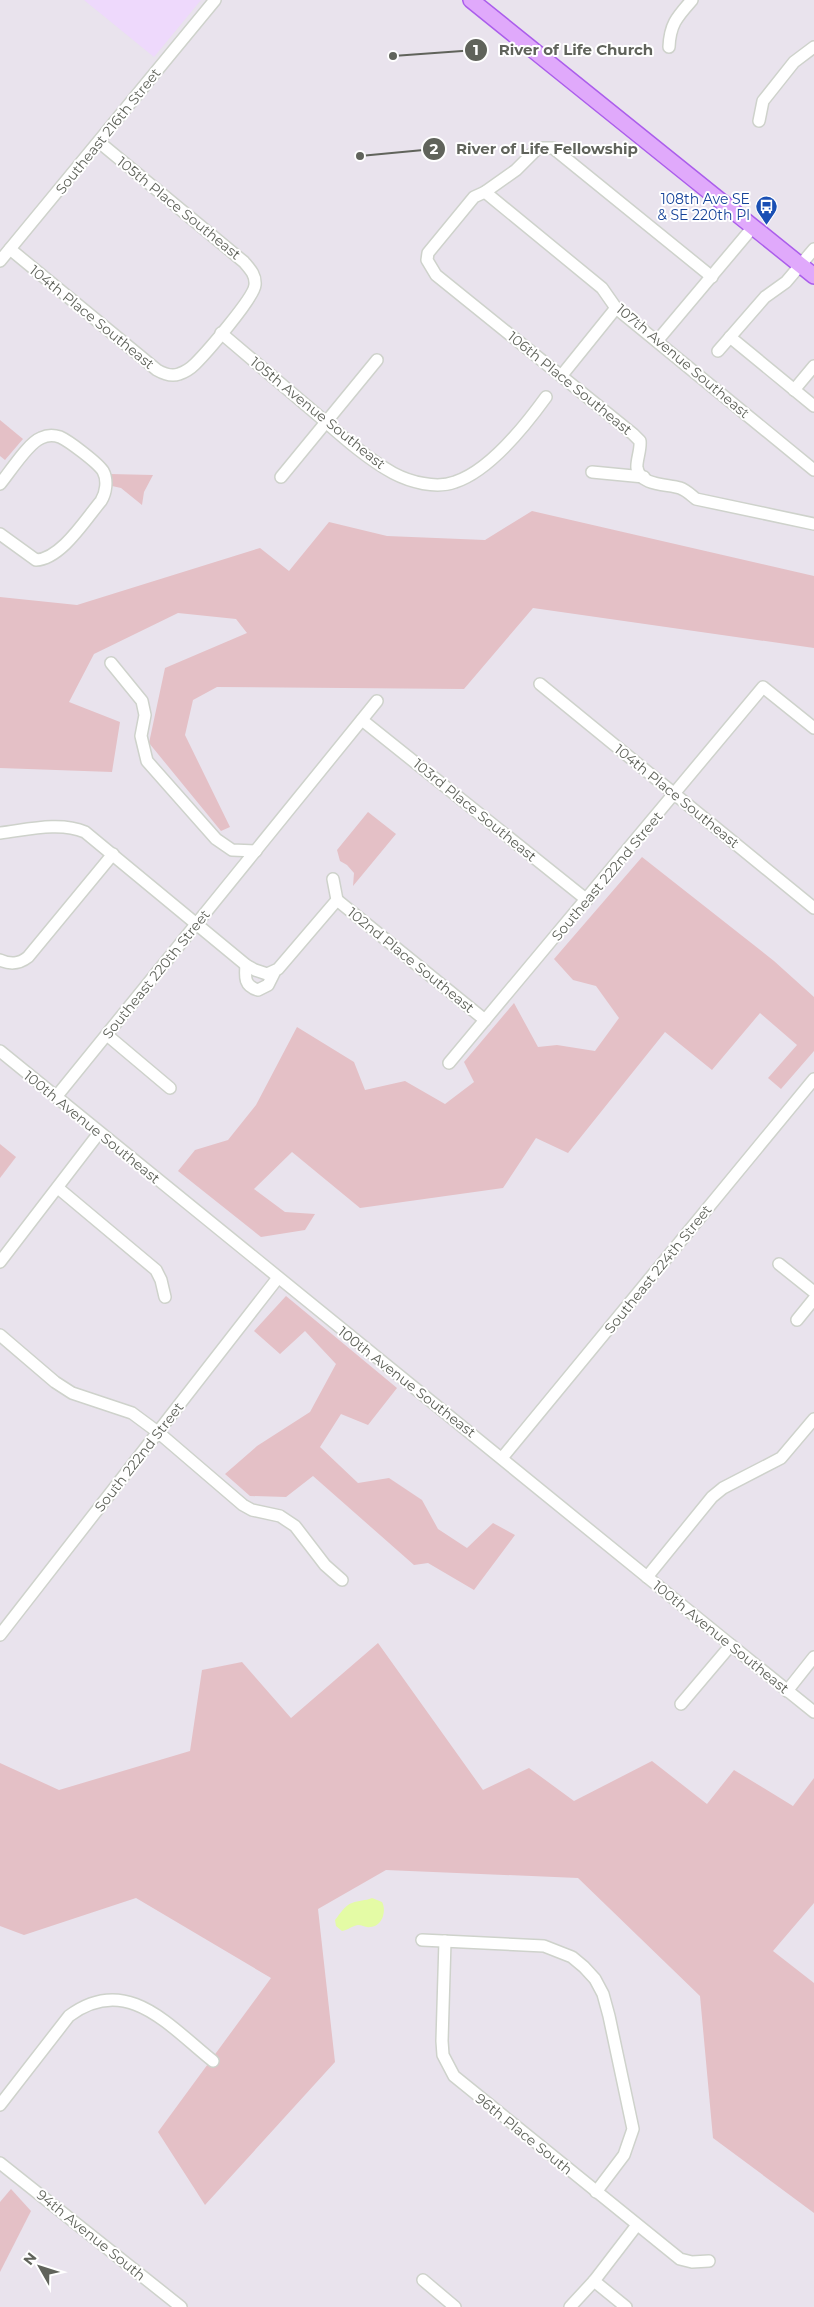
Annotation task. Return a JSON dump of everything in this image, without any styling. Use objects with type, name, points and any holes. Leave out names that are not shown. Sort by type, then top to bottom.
[{"type":"main road","points":[[471,0],[814,276]]},
{"type":"street","name":"Southeast 216th Street","points":[[0,261],[215,0]]},
{"type":"street","points":[[669,47],[670,32],[674,21],[692,0]]},
{"type":"street","points":[[759,121],[763,101],[794,62],[814,47]]},
{"type":"street","name":"105th Place Southeast","points":[[99,142],[244,262],[255,278],[255,287],[252,294],[221,333]]},
{"type":"street","points":[[485,192],[516,170],[538,148],[553,148],[712,277]]},
{"type":"street","name":"106th Place Southeast","points":[[485,192],[474,197],[428,253],[427,260],[436,275],[562,375],[640,441],[641,452],[636,465],[638,471],[644,477]]},
{"type":"street","name":"107th Avenue Southeast","points":[[485,192],[602,288],[616,308],[814,470]]},
{"type":"street","points":[[657,341],[753,227]]},
{"type":"street","name":"104th Place Southeast","points":[[10,249],[157,370],[166,375],[178,374],[194,364],[221,333]]},
{"type":"street","points":[[718,351],[765,297],[786,282],[814,249]]},
{"type":"street","points":[[562,375],[616,308]]},
{"type":"street","name":"105th Avenue Southeast","points":[[221,333],[381,466],[395,474],[420,483],[453,483],[470,476],[495,455],[533,415],[546,397]]},
{"type":"street","points":[[730,337],[814,406]]},
{"type":"street","points":[[281,477],[325,421],[377,360]]},
{"type":"street","points":[[794,390],[814,366]]},
{"type":"street","points":[[0,484],[34,442],[46,436],[62,438],[97,465],[103,471],[106,486],[105,496],[61,548],[48,558],[41,560],[30,558],[0,534]]},
{"type":"street","points":[[592,472],[644,477],[651,482],[682,489],[696,499],[814,524]]},
{"type":"street","points":[[111,663],[142,702],[145,715],[141,736],[144,755],[147,760],[216,839],[232,850],[256,851]]},
{"type":"street","name":"104th Place Southeast","points":[[540,684],[814,908]]},
{"type":"street","name":"Southeast 222nd Street","points":[[449,1063],[763,687],[814,728]]},
{"type":"street","name":"Southeast 220th Street","points":[[56,1097],[377,701]]},
{"type":"street","name":"103rd Place Southeast","points":[[362,720],[587,900]]},
{"type":"street","points":[[0,833],[72,828],[85,832],[246,965],[268,973]]},
{"type":"street","points":[[0,960],[13,964],[21,962],[28,957],[113,854]]},
{"type":"street","points":[[246,965],[245,980],[249,986],[258,990],[268,985],[268,973],[338,900],[332,880]]},
{"type":"street","name":"102nd Place Southeast","points":[[338,900],[485,1020]]},
{"type":"street","points":[[107,1035],[170,1088]]},
{"type":"street","name":"100th Avenue Southeast","points":[[2,1056],[56,1097],[277,1279],[502,1458],[814,1712]]},
{"type":"street","name":"Southeast 224th Street","points":[[502,1458],[814,1079]]},
{"type":"street","points":[[0,1262],[99,1133]]},
{"type":"street","points":[[58,1188],[156,1270],[161,1280],[165,1298]]},
{"type":"street","points":[[779,1264],[814,1292]]},
{"type":"street","name":"South 222nd Street","points":[[0,1635],[277,1279]]},
{"type":"street","points":[[797,1320],[814,1299]]},
{"type":"street","points":[[0,1335],[55,1382],[72,1393],[126,1410],[159,1433],[243,1505],[252,1510],[280,1516],[295,1526],[325,1565],[342,1580]]},
{"type":"street","points":[[647,1577],[712,1497],[723,1488],[781,1458],[814,1419]]},
{"type":"street","points":[[681,1704],[731,1645]]},
{"type":"street","points":[[787,1690],[814,1657]]},
{"type":"street","points":[[422,1940],[544,1946],[572,1957],[595,1979],[609,2016],[633,2129],[624,2154],[596,2192]]},
{"type":"street","name":"96th Place South","points":[[445,1941],[442,2041],[443,2055],[447,2066],[454,2076],[680,2258],[692,2262],[709,2262]]},
{"type":"street","points":[[0,2105],[69,2016],[78,2010],[103,2000],[130,2001],[147,2008],[213,2061]]},
{"type":"street","name":"94th Avenue South","points":[[0,2163],[180,2307]]},
{"type":"street","points":[[570,2307],[594,2281],[637,2225]]},
{"type":"street","points":[[423,2280],[455,2307]]},
{"type":"street","points":[[594,2281],[626,2307]]},
{"type":"shaded area","points":[[84,0],[201,0],[154,57]]},
{"type":"shaded area","points":[[0,420],[23,439],[5,460],[0,456]]},
{"type":"shaded area","points":[[110,474],[153,475],[144,492],[142,505],[121,488],[112,486]]},
{"type":"shaded area","points":[[532,511],[814,576],[814,648],[533,608],[464,689],[217,687],[193,700],[185,735],[230,827],[221,831],[149,743],[165,668],[247,633],[236,619],[178,613],[94,654],[69,702],[120,722],[112,772],[0,768],[0,597],[77,605],[260,548],[289,571],[329,522],[387,536],[485,540]]},
{"type":"shaded area","points":[[368,812],[396,834],[353,886],[354,873],[347,865],[340,861],[337,850]]},
{"type":"shaded area","points":[[642,857],[774,961],[814,997],[814,1051],[781,1089],[768,1078],[797,1045],[760,1013],[712,1070],[665,1032],[568,1153],[536,1138],[503,1188],[360,1208],[292,1152],[254,1189],[285,1212],[315,1214],[305,1230],[261,1237],[178,1171],[195,1150],[228,1140],[256,1105],[297,1027],[354,1062],[365,1090],[405,1081],[445,1104],[474,1082],[464,1062],[514,1003],[538,1047],[557,1045],[595,1051],[619,1018],[596,986],[573,980],[554,959]]},
{"type":"shaded area","points":[[0,1144],[16,1157],[0,1178]]},
{"type":"shaded area","points":[[286,1296],[397,1388],[368,1425],[341,1414],[320,1447],[358,1483],[389,1478],[422,1500],[438,1529],[467,1548],[493,1523],[515,1535],[474,1590],[428,1563],[414,1565],[313,1476],[286,1497],[250,1496],[225,1474],[257,1446],[310,1412],[336,1364],[305,1331],[280,1354],[254,1331]]},
{"type":"shaded area","points":[[378,1643],[483,1790],[529,1768],[574,1801],[652,1761],[707,1804],[734,1770],[793,1806],[814,1778],[814,1903],[773,1951],[814,1983],[814,2213],[713,2138],[700,1996],[578,1878],[386,1870],[318,1909],[335,2062],[205,2205],[158,2132],[271,1978],[136,1898],[24,1935],[0,1926],[0,1763],[59,1790],[190,1751],[202,1670],[242,1662],[291,1718]]},
{"type":"shaded area","points":[[372,1898],[382,1902],[384,1910],[384,1914],[378,1924],[368,1927],[358,1925],[342,1931],[336,1926],[335,1920],[349,1904]]},
{"type":"shaded area","points":[[11,2189],[31,2211],[0,2272],[0,2202]]},
{"type":"place","name":"River of Life Church","points":[[393,56]]},
{"type":"place","name":"River of Life Fellowship","points":[[360,156]]},
{"type":"place","name":"108th Ave SE & SE 220th Pl","points":[[766,226]]}]
